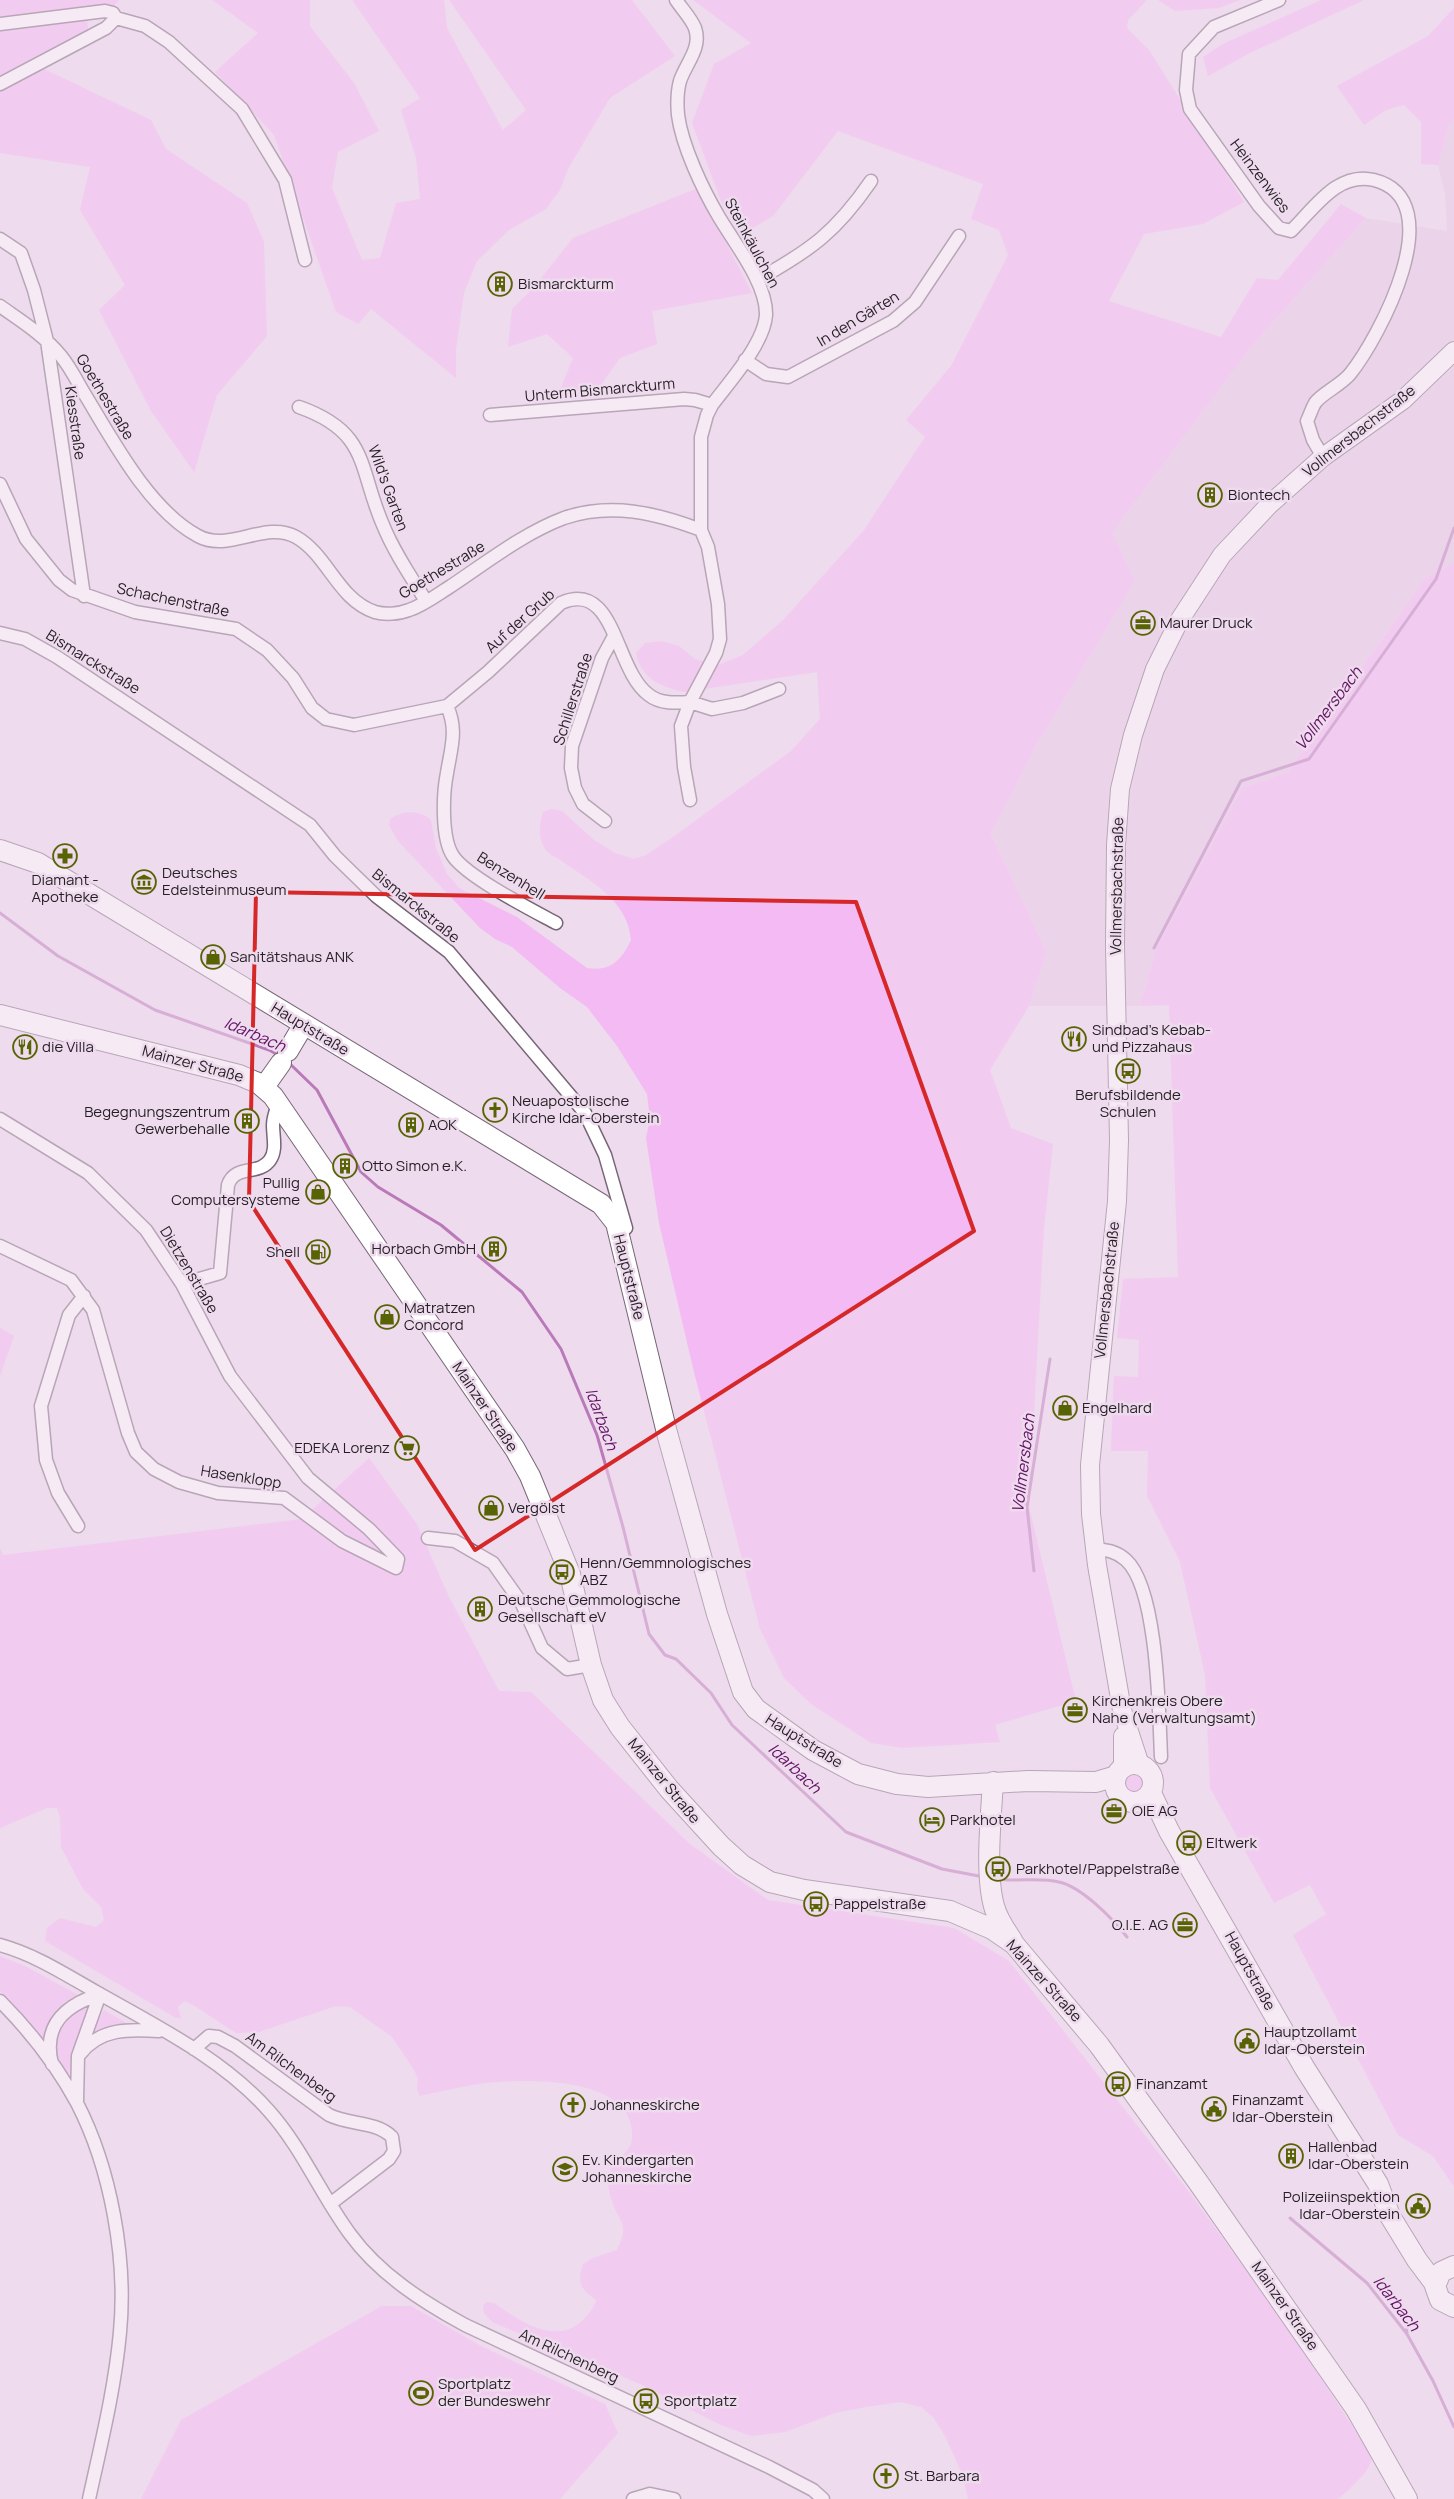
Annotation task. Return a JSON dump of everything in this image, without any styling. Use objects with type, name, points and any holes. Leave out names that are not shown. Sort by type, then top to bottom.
[{"type":"main road","name":"Vollmersbachstraße","points":[[1131,1783],[1122,1710],[1094,1549],[1090,1465],[1117,1201],[1119,1149],[1115,945],[1116,845],[1120,789],[1133,735],[1155,669],[1179,621],[1222,555],[1269,504],[1323,457],[1402,400],[1454,351]]},
{"type":"main road","name":"Hauptstraße","points":[[0,850],[38,864],[601,1204],[616,1223],[667,1433],[715,1605],[743,1692],[748,1700],[767,1719],[812,1750],[858,1774],[878,1780],[912,1786],[993,1782],[1062,1782],[1089,1791],[1131,1783],[1148,1811],[1169,1831],[1220,1917],[1304,2067],[1378,2184],[1386,2207],[1406,2241],[1445,2273]]},
{"type":"main road","name":"Mainzer Straße","points":[[0,1016],[239,1075],[264,1087],[279,1102],[343,1200],[515,1449],[530,1476],[570,1574],[591,1665],[603,1700],[630,1739],[701,1826],[755,1875],[770,1882],[804,1890],[950,1911],[992,1929],[1014,1944],[1099,2045],[1198,2182],[1336,2378],[1408,2499]]},
{"type":"main road","points":[[264,1087],[304,1024]]},
{"type":"main road","points":[[993,1782],[990,1825],[991,1877],[994,1908],[1014,1944]]},
{"type":"main road","points":[[950,1911],[994,1908]]},
{"type":"main road","points":[[1445,2273],[1436,2294],[1440,2300],[1454,2307]]},
{"type":"street","name":"Steinkäulchen","points":[[676,0],[691,19],[697,38],[696,48],[678,89],[677,102],[682,132],[718,214],[757,280],[764,298],[766,316],[758,341],[712,405],[707,415],[701,437],[701,530]]},
{"type":"street","name":"Heinzenwies","points":[[1279,0],[1214,27],[1189,54],[1186,90],[1190,109],[1260,206],[1279,228],[1291,231],[1334,187],[1351,180],[1369,179],[1388,186],[1401,198],[1408,211],[1410,223],[1410,239],[1404,266],[1387,315],[1350,374],[1333,390],[1315,402],[1308,421],[1313,440],[1323,457]]},
{"type":"street","points":[[0,24],[104,10],[113,13],[116,18],[145,26],[169,42],[242,109],[285,180],[305,260]]},
{"type":"street","points":[[0,84],[106,28],[116,18]]},
{"type":"street","points":[[757,280],[814,247],[848,214],[871,181]]},
{"type":"street","name":"In den Gärten","points":[[745,360],[766,374],[788,377],[892,321],[915,302],[959,236]]},
{"type":"street","name":"Kiesstraße","points":[[0,239],[21,253],[34,290],[47,340],[84,596]]},
{"type":"street","name":"Goethestraße","points":[[0,306],[47,340],[63,357],[132,473],[173,518],[197,536],[214,543],[276,533],[295,537],[313,552],[346,593],[366,608],[386,614],[410,610],[426,602],[547,525],[566,518],[588,513],[628,510],[648,512],[701,530]]},
{"type":"street","name":"Unterm Bismarckturm","points":[[490,415],[684,399],[712,405]]},
{"type":"street","name":"Wild's Garten","points":[[299,407],[346,434],[360,453],[376,509],[388,537],[426,602]]},
{"type":"street","name":"Schachenstraße","points":[[0,484],[26,539],[59,580],[84,596],[135,612],[236,630],[267,650],[293,678],[312,708],[326,718],[354,725],[447,706]]},
{"type":"street","points":[[690,800],[680,726],[690,702],[716,653],[720,639],[718,604],[708,547],[701,530]]},
{"type":"street","name":"Auf der Grub","points":[[447,706],[488,672],[561,602],[570,599],[588,599],[600,608],[633,676],[649,696],[660,701],[690,702]]},
{"type":"street","name":"Bismarckstraße","points":[[0,633],[24,639],[57,658],[310,825],[335,856],[376,896],[449,952],[585,1113],[605,1155],[633,1254],[630,1280]]},
{"type":"street","name":"Schillerstraße","points":[[605,821],[583,804],[575,788],[571,768],[572,746],[602,658],[614,636]]},
{"type":"street","points":[[690,702],[712,709],[743,702],[779,688]]},
{"type":"street","name":"Benzenhell","points":[[447,706],[455,729],[444,790],[446,836],[453,856],[474,875],[556,923]]},
{"type":"street","points":[[182,1284],[220,1273],[230,1179],[237,1172],[259,1169],[270,1160],[274,1144],[274,1116],[279,1102]]},
{"type":"street","name":"Dietzenstraße","points":[[0,1119],[88,1173],[146,1230],[182,1284],[230,1376],[308,1478]]},
{"type":"street","name":"Hasenklopp","points":[[0,1246],[71,1280],[84,1296],[93,1310],[128,1433],[136,1452],[154,1469],[179,1482],[218,1493],[284,1498],[342,1541],[396,1568],[398,1559],[369,1529],[308,1478]]},
{"type":"street","points":[[78,1526],[58,1493],[46,1460],[41,1406],[69,1315],[84,1296]]},
{"type":"street","points":[[428,1538],[456,1542],[493,1563],[522,1604],[542,1648],[567,1669],[591,1665]]},
{"type":"street","points":[[1094,1549],[1110,1550],[1127,1561],[1138,1580],[1148,1612],[1156,1672],[1161,1757]]},
{"type":"street","name":"Am Rilchenberg","points":[[0,1944],[36,1958],[100,1994],[194,2049],[240,2082],[269,2111],[294,2144],[351,2236],[376,2263],[441,2312],[769,2467],[813,2490],[823,2499]]},
{"type":"street","points":[[77,2103],[78,2056],[100,1994]]},
{"type":"street","points":[[52,2066],[51,2038],[57,2020],[73,2005],[100,1994]]},
{"type":"street","points":[[0,2001],[26,2028],[77,2103],[93,2142],[111,2203],[117,2234],[122,2296],[120,2332],[114,2378],[89,2499]]},
{"type":"street","points":[[78,2056],[92,2041],[115,2031],[132,2029],[163,2031]]},
{"type":"street","name":"Am Rilchenberg","points":[[194,2049],[209,2036],[218,2037],[234,2046],[329,2115],[343,2121],[378,2128],[392,2137],[394,2151],[390,2159],[330,2204]]},
{"type":"street","points":[[632,2499],[641,2495],[656,2494],[674,2499]]},
{"type":"highlighted area","points":[[256,892],[856,902],[974,1231],[475,1550],[249,1201]]},
{"type":"shaded area","points":[[0,0],[119,0],[113,7],[0,21]]},
{"type":"shaded area","points":[[212,0],[310,0],[310,26],[354,83],[379,131],[338,152],[332,188],[362,260],[380,258],[396,203],[420,199],[416,158],[401,110],[420,98],[352,0],[444,0],[447,28],[503,130],[526,110],[449,0],[632,0],[675,56],[610,98],[568,169],[560,190],[546,209],[509,230],[477,261],[464,293],[456,349],[456,378],[371,309],[358,324],[336,312],[274,135],[215,72],[258,33]]},
{"type":"shaded area","points":[[693,0],[1147,0],[1128,20],[1127,28],[1149,50],[1244,202],[1203,224],[1144,234],[1109,301],[1221,337],[1257,278],[1278,280],[1341,204],[1366,218],[1252,346],[1112,533],[1135,581],[1039,741],[991,834],[1047,952],[1029,1006],[990,1070],[1011,1128],[1053,1144],[1044,1228],[1029,1507],[1076,1701],[995,1725],[1000,1742],[903,1748],[871,1743],[811,1704],[784,1678],[760,1629],[694,1372],[659,1223],[646,1138],[650,1119],[647,1094],[617,1046],[587,1007],[560,988],[512,947],[495,939],[480,928],[397,840],[389,825],[391,818],[407,812],[422,814],[431,820],[436,848],[447,874],[459,888],[517,917],[587,968],[602,968],[619,959],[631,940],[623,914],[616,903],[596,885],[546,851],[540,836],[543,812],[552,809],[562,811],[594,840],[615,853],[634,859],[646,855],[791,751],[820,719],[817,672],[684,692],[654,680],[643,669],[636,653],[645,643],[662,641],[679,646],[695,659],[718,665],[743,655],[783,620],[864,530],[925,437],[906,420],[951,366],[1008,255],[999,230],[971,219],[983,184],[838,131],[773,216],[746,232],[721,201],[692,123],[714,64],[751,43]]},
{"type":"shaded area","points":[[1158,0],[1240,0],[1219,8],[1175,11]]},
{"type":"shaded area","points":[[1321,0],[1364,0],[1248,54],[1208,76],[1203,57],[1223,44]]},
{"type":"shaded area","points":[[1454,8],[1454,121],[1449,125],[1438,165],[1421,164],[1421,122],[1404,105],[1386,110],[1364,125],[1337,86],[1428,36]]},
{"type":"shaded area","points":[[87,17],[88,30],[0,77],[0,28]]},
{"type":"shaded area","points":[[42,68],[151,120],[166,149],[247,203],[264,242],[267,336],[217,395],[194,472],[151,411],[99,310],[125,285],[80,210],[90,167],[0,153],[0,91]]},
{"type":"shaded area","points":[[1454,121],[1454,563],[1425,578],[1288,772],[1242,788],[1156,949],[1140,1006],[1029,1006],[1047,952],[991,834],[1039,741],[1112,533],[1252,346],[1366,218],[1447,231],[1445,194],[1438,165],[1449,125]]},
{"type":"shaded area","points":[[698,188],[752,293],[652,311],[657,344],[620,358],[593,396],[556,400],[573,358],[547,334],[508,347],[512,309],[534,287],[573,238]]},
{"type":"shaded area","points":[[1454,563],[1454,2187],[1433,2156],[1398,2135],[1293,1935],[1326,1914],[1310,1885],[1274,1903],[1210,1788],[1205,1675],[1180,1562],[1147,1496],[1148,1451],[1111,1451],[1114,1376],[1138,1377],[1139,1340],[1117,1338],[1123,1279],[1178,1277],[1169,1005],[1140,1006],[1156,949],[1242,788],[1288,772],[1425,578]]},
{"type":"shaded area","points":[[0,1328],[14,1336],[0,1376]]},
{"type":"shaded area","points":[[369,1458],[417,1524],[449,1597],[499,1691],[531,1692],[690,1844],[768,1900],[954,1928],[1009,1961],[1189,2192],[1288,2328],[1364,2444],[1371,2459],[1370,2464],[1363,2475],[1352,2486],[1338,2499],[968,2499],[963,2476],[945,2436],[933,2417],[921,2407],[901,2402],[866,2407],[835,2413],[785,2432],[751,2436],[721,2425],[640,2384],[492,2322],[484,2313],[483,2306],[486,2302],[494,2303],[515,2317],[538,2328],[562,2331],[573,2327],[584,2319],[593,2308],[596,2300],[586,2292],[580,2281],[583,2264],[593,2258],[617,2250],[623,2234],[622,2224],[611,2198],[608,2178],[611,2169],[631,2145],[632,2140],[629,2118],[616,2102],[596,2091],[571,2084],[543,2081],[516,2081],[466,2086],[420,2096],[417,2090],[418,2079],[414,2070],[392,2037],[350,2007],[336,2006],[259,2032],[236,2033],[184,2001],[178,2007],[181,2018],[176,2018],[45,1941],[47,1928],[60,1918],[96,1927],[104,1920],[101,1907],[83,1889],[61,1847],[60,1817],[57,1808],[47,1808],[0,1828],[0,1548],[3,1555],[302,1519]]},
{"type":"shaded area","points":[[1130,1772],[1138,1772],[1145,1779],[1145,1787],[1138,1794],[1130,1794],[1123,1787],[1123,1779]]},
{"type":"shaded area","points":[[0,1956],[25,1966],[78,1995],[60,2009],[44,2039],[0,1991]]},
{"type":"shaded area","points":[[86,2006],[88,2012],[73,2049],[69,2074],[66,2075],[57,2053],[58,2035],[67,2019]]},
{"type":"shaded area","points":[[104,2010],[128,2024],[109,2027],[88,2039]]},
{"type":"shaded area","name":"Sportplatz der Bundeswehr","points":[[382,2306],[411,2306],[481,2346],[605,2404],[618,2433],[560,2499],[141,2499],[181,2420]]},
{"type":"waterway","name":"Vollmersbach","points":[[1154,948],[1241,781],[1309,759],[1436,579],[1454,528]]},
{"type":"waterway","name":"Idarbach","points":[[0,913],[58,956],[155,1010],[269,1050],[280,1056]]},
{"type":"waterway","name":"Idarbach","points":[[287,1061],[317,1090],[361,1172],[378,1187],[441,1225],[522,1292],[561,1349],[597,1435],[623,1527],[649,1634],[665,1655],[676,1659],[711,1693],[732,1725],[846,1832],[942,1869],[984,1877]]},
{"type":"waterway","name":"Vollmersbach","points":[[1034,1571],[1027,1507],[1050,1359]]},
{"type":"waterway","name":"Idarbach","points":[[997,1879],[1044,1880],[1068,1885],[1087,1897],[1127,1937]]},
{"type":"waterway","name":"Idarbach","points":[[1290,2218],[1367,2283],[1407,2334],[1433,2381],[1454,2427]]},
{"type":"waterway","points":[[1406,2311],[1407,2333]]},
{"type":"place","name":"Bismarckturm","points":[[500,284]]},
{"type":"place","name":"Biontech","points":[[1210,495]]},
{"type":"place","name":"Maurer Druck","points":[[1143,623]]},
{"type":"place","name":"Diamant - Apotheke","points":[[65,856]]},
{"type":"place","name":"Deutsches Edelsteinmuseum","points":[[144,882]]},
{"type":"place","name":"Sanitätshaus ANK","points":[[213,957]]},
{"type":"place","name":"Sindbad's Kebab- und Pizzahaus","points":[[1074,1039]]},
{"type":"place","name":"die Villa","points":[[25,1047]]},
{"type":"place","name":"Berufsbildende Schulen","points":[[1128,1071]]},
{"type":"place","name":"Neuapostolische Kirche Idar-Oberstein","points":[[495,1110]]},
{"type":"place","name":"Begegnungszentrum Gewerbehalle","points":[[247,1121]]},
{"type":"place","name":"AOK","points":[[411,1125]]},
{"type":"place","name":"Otto Simon e.K.","points":[[345,1166]]},
{"type":"place","name":"Pullig Computersysteme","points":[[318,1192]]},
{"type":"place","name":"Horbach GmbH","points":[[494,1249]]},
{"type":"place","name":"Shell","points":[[318,1252]]},
{"type":"place","name":"Matratzen Concord","points":[[387,1317]]},
{"type":"place","name":"Engelhard","points":[[1065,1408]]},
{"type":"place","name":"EDEKA Lorenz","points":[[407,1448]]},
{"type":"place","name":"Vergölst","points":[[491,1508]]},
{"type":"place","name":"Henn/Gemmnologisches ABZ","points":[[562,1572]]},
{"type":"place","name":"Deutsche Gemmologische Gesellschaft eV","points":[[480,1609]]},
{"type":"place","name":"Kirchenkreis Obere Nahe (Verwaltungsamt)","points":[[1075,1710]]},
{"type":"place","name":"OIE AG","points":[[1114,1811]]},
{"type":"place","name":"Parkhotel","points":[[932,1820]]},
{"type":"place","name":"Eltwerk","points":[[1189,1843]]},
{"type":"place","name":"Parkhotel/Pappelstraße","points":[[998,1869]]},
{"type":"place","name":"Pappelstraße","points":[[816,1904]]},
{"type":"place","name":"O.I.E. AG","points":[[1185,1925]]},
{"type":"place","name":"Hauptzollamt Idar-Oberstein","points":[[1247,2041]]},
{"type":"place","name":"Finanzamt","points":[[1118,2084]]},
{"type":"place","name":"Johanneskirche","points":[[573,2105]]},
{"type":"place","name":"Finanzamt Idar-Oberstein","points":[[1214,2109]]},
{"type":"place","name":"Hallenbad Idar-Oberstein","points":[[1291,2156]]},
{"type":"place","name":"Ev. Kindergarten Johanneskirche","points":[[565,2169]]},
{"type":"place","name":"Polizeiinspektion Idar-Oberstein","points":[[1418,2206]]},
{"type":"place","name":"Sportplatz der Bundeswehr","points":[[421,2393]]},
{"type":"place","name":"Sportplatz","points":[[646,2401]]},
{"type":"place","name":"St. Barbara","points":[[886,2476]]}]
